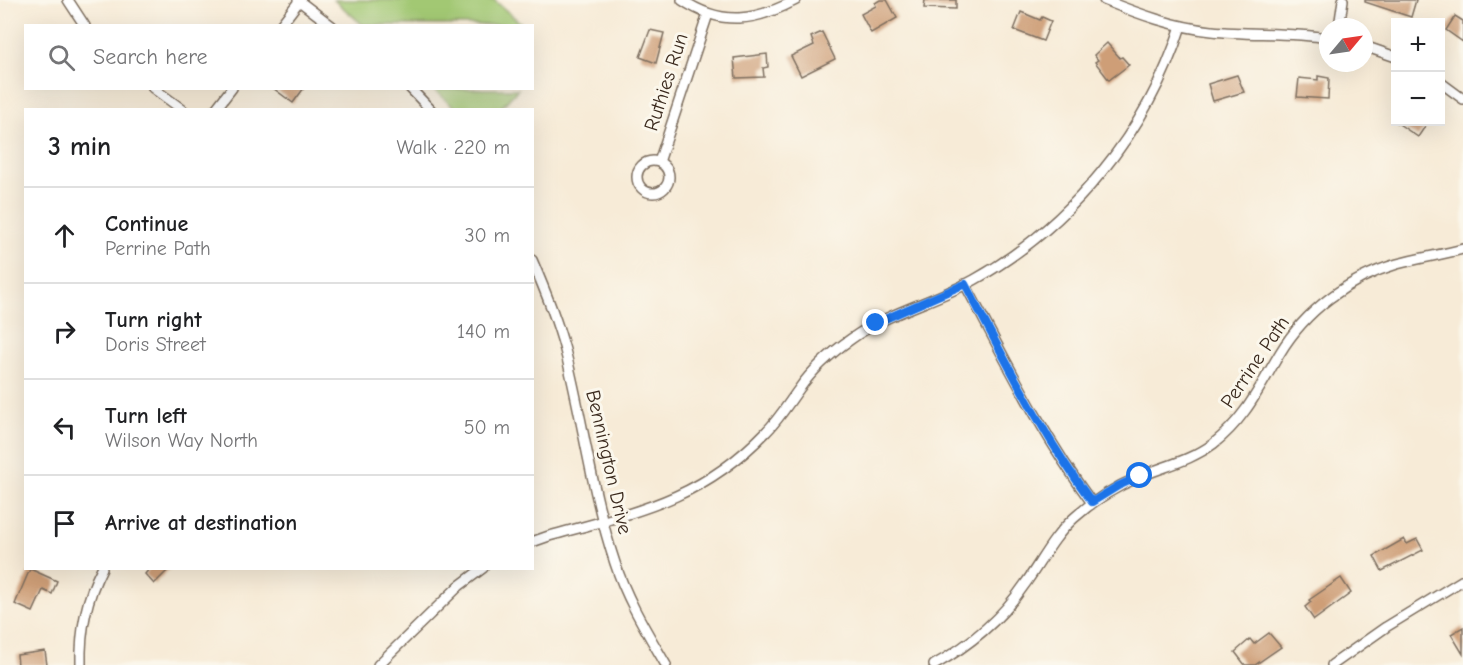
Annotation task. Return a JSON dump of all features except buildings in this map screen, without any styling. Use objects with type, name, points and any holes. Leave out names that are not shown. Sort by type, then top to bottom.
[{"type":"street","points":[[68,0],[84,24]]},
{"type":"street","points":[[281,24],[299,0],[329,24]]},
{"type":"street","points":[[682,0],[708,14],[724,18],[755,17],[773,12],[796,0]]},
{"type":"street","points":[[1104,0],[1139,14],[1181,26],[1211,31],[1319,37]]},
{"type":"street","points":[[1340,18],[1343,0]]},
{"type":"street","name":"Ruthies Run","points":[[659,162],[708,14]]},
{"type":"street","points":[[534,541],[652,507],[679,496],[725,469],[748,451],[768,430],[800,388],[831,354],[876,323],[965,284],[1016,253],[1076,200],[1127,138],[1144,111],[1175,46],[1181,26]]},
{"type":"street","points":[[1373,49],[1391,56]]},
{"type":"street","points":[[1445,86],[1463,99]]},
{"type":"street","points":[[156,90],[180,108]]},
{"type":"street","points":[[217,108],[230,90]]},
{"type":"street","points":[[412,90],[429,108]]},
{"type":"street","name":"Perrine Path","points":[[934,665],[969,643],[990,626],[1025,584],[1057,537],[1092,502],[1125,483],[1186,460],[1224,435],[1252,402],[1297,329],[1333,295],[1354,282],[1388,267],[1463,249]]},
{"type":"street","name":"Bennington Drive","points":[[534,265],[549,301],[564,349],[602,521],[616,565],[627,594],[666,665]]},
{"type":"street","points":[[965,284],[1045,434],[1064,465],[1092,502]]},
{"type":"street","points":[[81,665],[86,615],[91,594],[101,570]]},
{"type":"street","points":[[378,665],[459,586],[480,570]]},
{"type":"street","points":[[1332,665],[1386,627],[1463,580]]},
{"type":"green space","points":[[334,0],[494,0],[522,24],[362,24]]},
{"type":"green space","points":[[434,90],[517,90],[501,108],[455,108]]},
{"type":"route","points":[[876,323],[965,284],[1045,434],[1064,465],[1092,502],[1140,476]]}]
